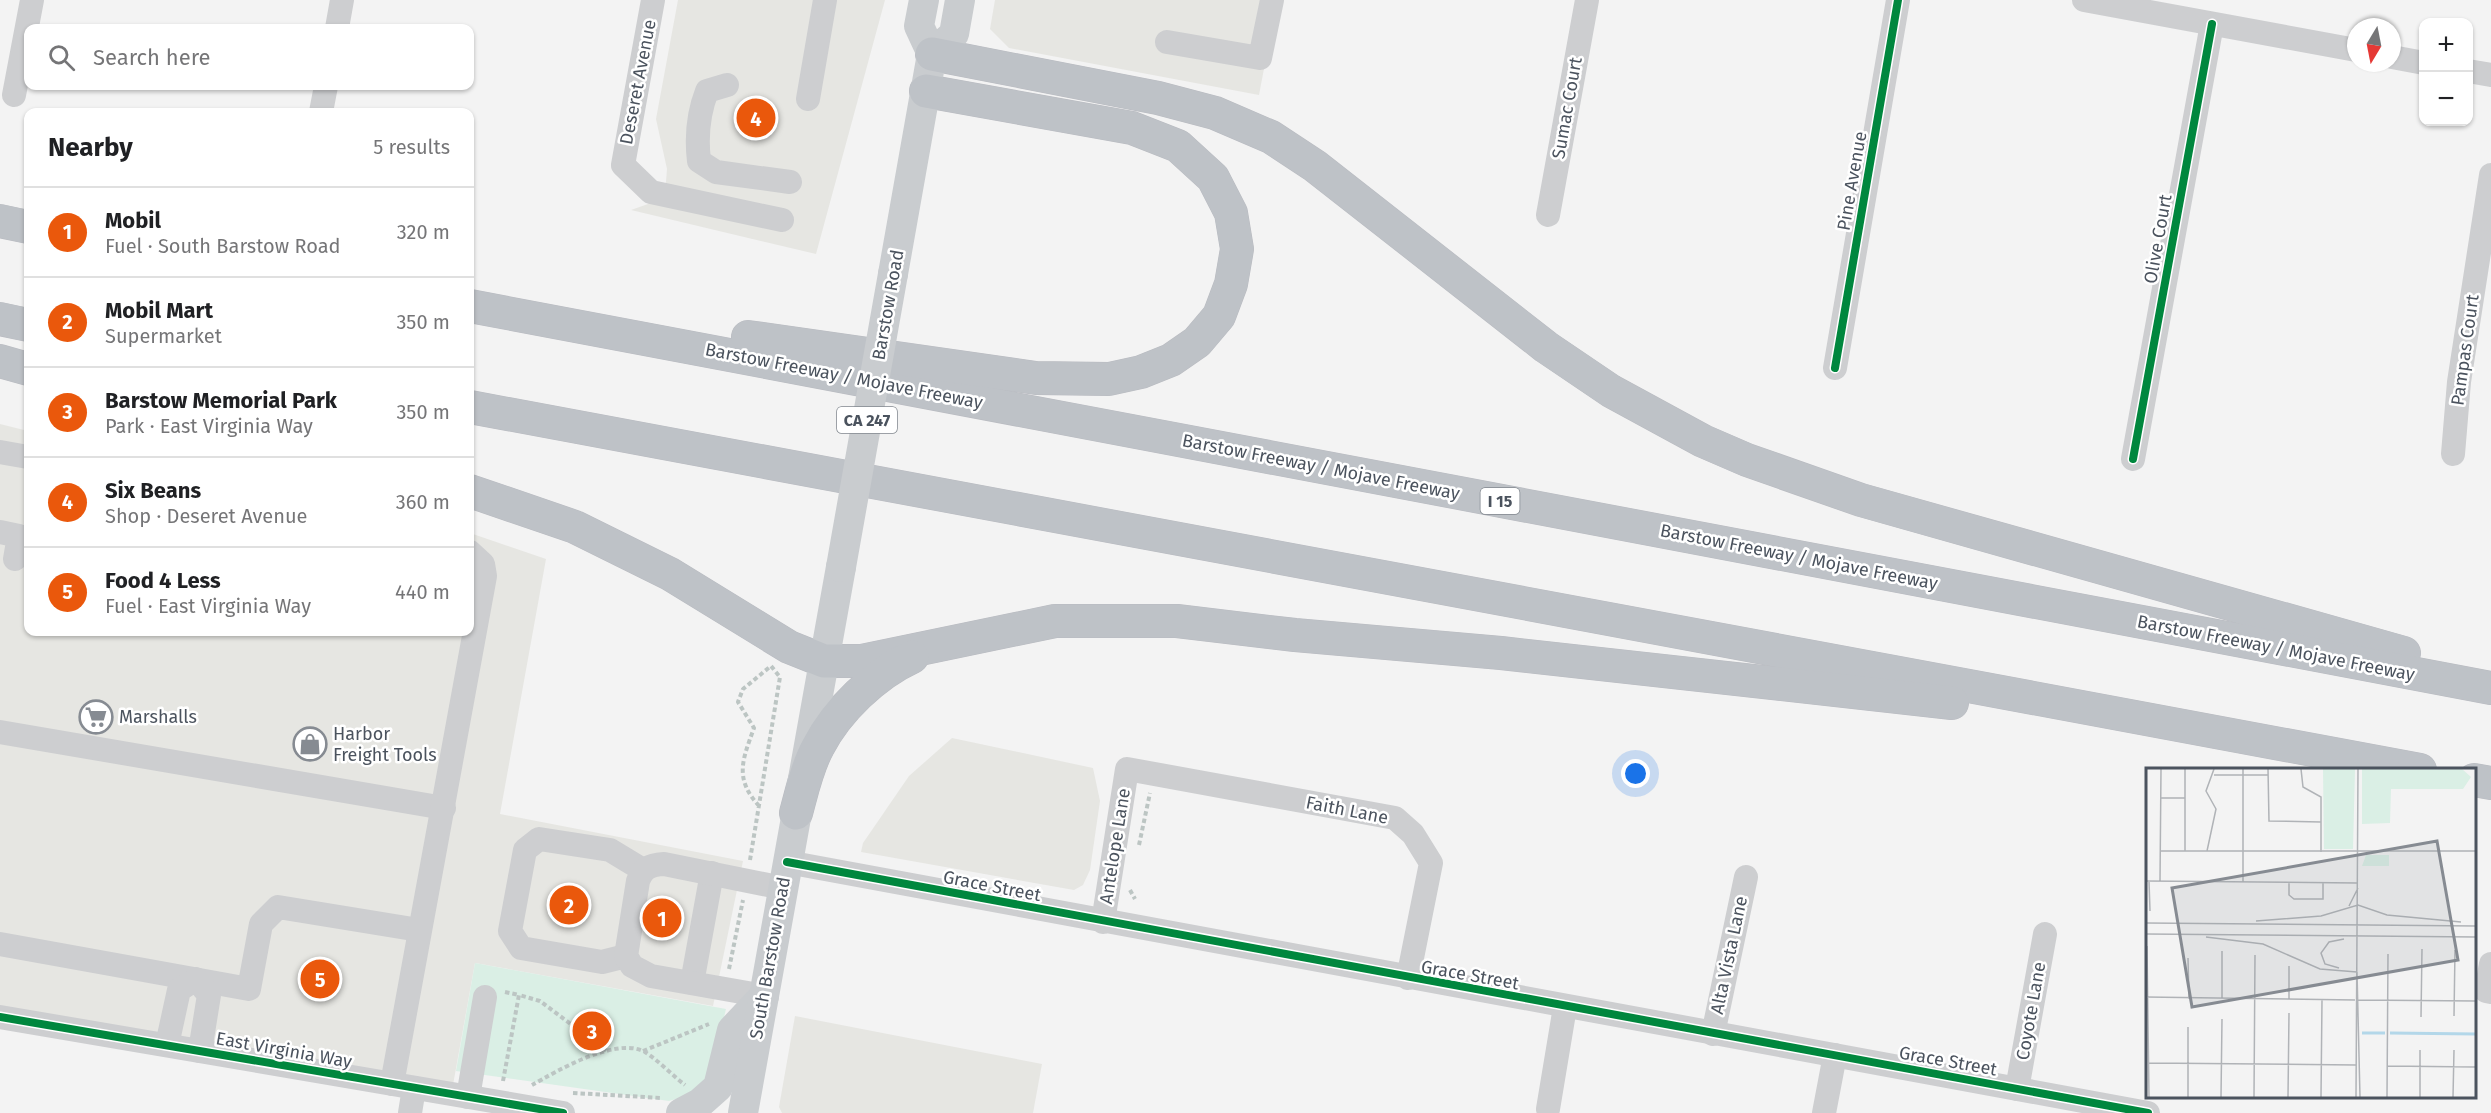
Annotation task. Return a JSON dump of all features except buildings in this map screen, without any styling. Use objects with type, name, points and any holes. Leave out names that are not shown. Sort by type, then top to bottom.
[{"type":"highway","points":[[933,54],[1158,98],[1215,113],[1272,138],[1315,166],[1556,353],[1611,391],[1658,418],[1748,460],[1861,500],[2432,661],[2481,686]]},
{"type":"highway","points":[[529,316],[761,338],[1036,378],[1071,380],[1109,379],[1141,372],[1171,360],[1197,342],[1219,316],[1232,284],[1237,249],[1231,213],[1213,178],[1178,146],[1132,128],[926,91]]},
{"type":"highway","points":[[0,221],[24,225]]},
{"type":"highway","name":"Barstow Freeway / Mojave Freeway","points":[[474,307],[2481,686]]},
{"type":"highway","points":[[0,319],[24,324]]},
{"type":"highway","points":[[0,361],[24,368]]},
{"type":"highway","points":[[474,408],[2409,768]]},
{"type":"highway","points":[[474,492],[574,527],[669,574],[789,646],[824,661],[862,661],[1055,621],[1177,621],[1295,635],[1501,653],[2216,732]]},
{"type":"highway","points":[[796,813],[818,747],[833,724],[878,678],[905,660],[937,645]]},
{"type":"highway","points":[[2476,780],[2491,783]]},
{"type":"main road","points":[[924,0],[919,26],[933,54],[954,34],[960,0]]},
{"type":"main road","name":"Barstow Road","points":[[824,661],[933,54]]},
{"type":"main road","name":"South Barstow Road","points":[[743,1113],[824,661]]},
{"type":"main road","points":[[686,1096],[700,1103],[718,1086],[732,1030],[764,996]]},
{"type":"street","points":[[27,24],[32,0]]},
{"type":"street","points":[[338,24],[342,0]]},
{"type":"street","name":"Deseret Avenue","points":[[653,0],[623,165],[651,192],[782,220]]},
{"type":"street","points":[[808,99],[825,0]]},
{"type":"street","points":[[1167,42],[1260,58],[1272,0]]},
{"type":"street","name":"Sumac Court","points":[[1548,215],[1587,0]]},
{"type":"street","name":"Pine Avenue","points":[[1835,368],[1898,0]]},
{"type":"street","points":[[2084,0],[2347,48]]},
{"type":"street","name":"Olive Court","points":[[2133,459],[2212,24]]},
{"type":"street","points":[[14,95],[24,42]]},
{"type":"street","points":[[2401,59],[2419,62]]},
{"type":"street","points":[[2473,72],[2491,75]]},
{"type":"street","points":[[727,85],[707,91],[700,108],[696,140],[699,161],[716,172],[790,182]]},
{"type":"street","points":[[322,108],[325,90]]},
{"type":"street","name":"Pampas Court","points":[[2453,454],[2459,382],[2491,175]]},
{"type":"street","points":[[0,452],[24,457]]},
{"type":"street","points":[[0,532],[19,536],[15,559]]},
{"type":"street","points":[[410,1113],[403,1086],[419,930],[444,808],[485,576],[483,564],[474,556]]},
{"type":"street","points":[[0,732],[444,808]]},
{"type":"street","name":"Antelope Lane","points":[[1103,922],[1127,769]]},
{"type":"street","name":"Faith Lane","points":[[1127,769],[1395,818],[1413,834],[1431,863],[1408,978]]},
{"type":"street","points":[[626,956],[602,962],[521,948],[510,931],[525,849],[539,839],[610,850],[643,870],[638,881],[626,956],[632,966],[641,972],[764,996]]},
{"type":"street","name":"Grace Street","points":[[643,870],[653,864],[664,864],[747,881],[785,875],[1103,922],[2148,1113]]},
{"type":"street","points":[[692,983],[712,873]]},
{"type":"street","name":"Alta Vista Lane","points":[[1713,1034],[1746,877]]},
{"type":"street","points":[[0,944],[249,989],[261,924],[278,907],[419,930]]},
{"type":"street","name":"Coyote Lane","points":[[2017,1089],[2044,934]]},
{"type":"street","points":[[2491,964],[2486,991],[2491,992]]},
{"type":"street","points":[[167,1046],[179,990],[196,980]]},
{"type":"street","points":[[196,980],[209,995],[200,1051]]},
{"type":"street","points":[[479,1103],[485,997]]},
{"type":"street","points":[[1548,1109],[1565,1008]]},
{"type":"street","name":"East Virginia Way","points":[[0,1017],[403,1086],[479,1103],[563,1113]]},
{"type":"street","points":[[1824,1113],[1835,1055]]},
{"type":"path","points":[[532,1085],[586,1055],[644,1051],[718,1020],[747,881],[760,807],[780,676],[771,666],[743,689],[738,702],[754,728],[742,762],[746,792],[760,807]]},
{"type":"path","points":[[1137,857],[1150,790]]},
{"type":"path","points":[[1132,879],[1130,891],[1136,899]]},
{"type":"path","points":[[503,1081],[519,995],[540,1000],[608,1052]]},
{"type":"path","points":[[644,1051],[686,1096],[694,1080]]},
{"type":"shaded area","points":[[678,0],[885,0],[816,254],[631,210],[648,204],[659,196],[666,182],[667,169],[656,119]]},
{"type":"shaded area","points":[[995,0],[1277,0],[1259,95],[1009,48],[990,29]]},
{"type":"shaded area","points":[[0,424],[24,430],[24,636],[474,636],[474,534],[546,559],[500,814],[743,861],[713,1006],[475,963],[453,1085],[0,1007]]},
{"type":"shaded area","points":[[952,738],[1093,768],[1100,801],[1090,870],[1083,885],[1074,890],[861,852],[863,843],[909,776]]},
{"type":"shaded area","points":[[795,1016],[1042,1064],[1033,1113],[782,1113],[779,1107]]},
{"type":"green space","points":[[475,963],[726,1009],[707,1090],[669,1101],[456,1071]]},
{"type":"cycle path","points":[[1835,368],[1898,0]]},
{"type":"cycle path","points":[[2133,459],[2212,24]]},
{"type":"cycle path","points":[[787,862],[2148,1113]]},
{"type":"cycle path","points":[[0,1017],[563,1113]]},
{"type":"place","name":"Six Beans","points":[[756,118]]},
{"type":"place","name":"Marshalls","points":[[96,717]]},
{"type":"place","name":"Harbor Freight Tools","points":[[310,744]]},
{"type":"place","name":"Mobil Mart","points":[[569,905]]},
{"type":"place","name":"Mobil","points":[[662,918]]},
{"type":"place","name":"Food 4 Less","points":[[320,979]]},
{"type":"place","name":"Barstow Memorial Park","points":[[592,1031]]}]
